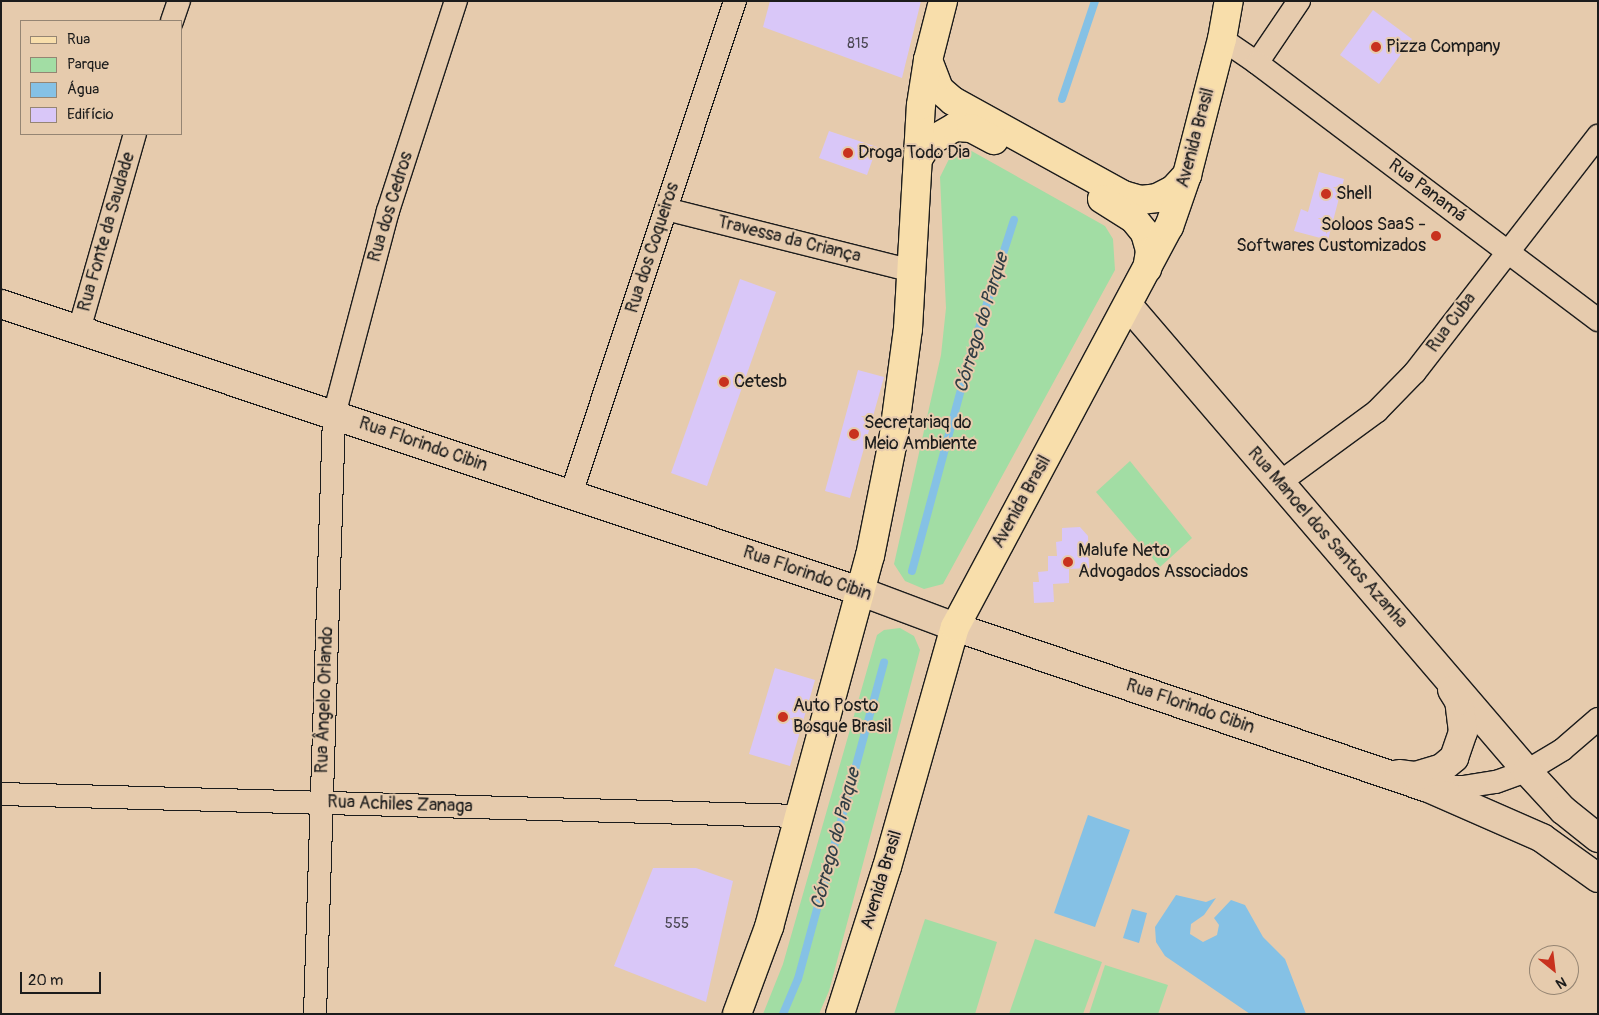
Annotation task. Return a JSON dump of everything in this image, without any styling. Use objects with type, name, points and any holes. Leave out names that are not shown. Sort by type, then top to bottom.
[{"type":"main road","points":[[737,1014],[769,927],[862,592],[893,440],[912,271],[918,159],[928,60],[944,1]]},
{"type":"main road","name":"Avenida Brasil","points":[[840,1014],[887,867],[955,627],[1169,227],[1187,175],[1222,39],[1229,1]]},
{"type":"main road","points":[[928,60],[939,89],[953,101],[1123,195],[1141,200],[1157,198],[1172,190],[1187,175]]},
{"type":"main road","points":[[918,159],[929,142],[942,133],[956,127],[972,128],[1133,218],[1145,233],[1150,251],[1147,270]]},
{"type":"main road","name":"Rua Florindo Cibin","points":[[1,304],[862,592],[955,627],[1426,787],[1542,838],[1598,878]]},
{"type":"main road","name":"Rua Manoel dos Santos Azanha","points":[[1128,305],[1527,771]]},
{"type":"main road","points":[[1380,772],[1416,776],[1442,768],[1454,758],[1463,732],[1462,716],[1459,701],[1445,676]]},
{"type":"main road","points":[[1527,771],[1563,810],[1598,838]]},
{"type":"street","points":[[172,20],[179,1]]},
{"type":"street","name":"Rua dos Cedros","points":[[334,415],[388,211],[456,1]]},
{"type":"street","name":"Rua dos Coqueiros","points":[[571,494],[735,1]]},
{"type":"street","points":[[1257,63],[1299,1]]},
{"type":"street","name":"Rua Panamá","points":[[1222,39],[1257,63],[1598,320]]},
{"type":"street","name":"Rua Fonte da Saudade","points":[[79,330],[135,135]]},
{"type":"street","name":"Rua Cuba","points":[[1279,483],[1377,411],[1415,372],[1506,251],[1598,136]]},
{"type":"street","name":"Travessa da Criança","points":[[666,209],[912,271]]},
{"type":"street","name":"Rua Ângelo Orlando","points":[[315,1014],[334,415]]},
{"type":"street","points":[[1426,787],[1464,787],[1496,782],[1527,771],[1562,750],[1598,719]]},
{"type":"street","name":"Rua Achiles Zanaga","points":[[1,794],[799,816]]},
{"type":"green space","points":[[968,149],[1105,226],[1113,239],[1115,270],[943,584],[924,589],[905,581],[894,564],[941,355],[946,308],[940,177],[949,159]]},
{"type":"green space","points":[[1130,461],[1192,538],[1160,567],[1096,492]]},
{"type":"green space","points":[[900,628],[914,636],[920,650],[829,991],[819,1014],[763,1014],[783,964],[877,635],[884,630]]},
{"type":"green space","points":[[925,919],[997,942],[975,1014],[894,1014]]},
{"type":"green space","points":[[1035,939],[1102,962],[1083,1014],[1009,1014]]},
{"type":"green space","points":[[1105,965],[1168,985],[1158,1014],[1089,1014]]},
{"type":"water","points":[[1088,815],[1130,830],[1095,927],[1054,913]]},
{"type":"water","points":[[1176,895],[1206,902],[1216,898],[1204,915],[1191,924],[1190,934],[1203,942],[1217,935],[1219,925],[1214,918],[1231,900],[1245,905],[1263,937],[1285,959],[1306,1014],[1250,1014],[1165,956],[1156,942],[1155,927]]},
{"type":"water","points":[[1132,909],[1147,913],[1139,943],[1123,938]]},
{"type":"building","points":[[770,1],[921,1],[902,78],[763,27]]},
{"type":"building","name":"Pizza Company","points":[[1373,10],[1412,39],[1379,84],[1340,55]]},
{"type":"building","name":"Droga Todo Dia","points":[[829,131],[877,147],[867,175],[819,158]]},
{"type":"building","name":"Shell","points":[[1319,172],[1344,179],[1328,240],[1294,231],[1301,209],[1308,212]]},
{"type":"building","name":"Cetesb","points":[[740,279],[776,292],[707,486],[671,473]]},
{"type":"building","name":"Secretariaq do Meio Ambiente","points":[[858,370],[884,377],[850,498],[825,491]]},
{"type":"building","name":"Malufe Neto Advogados Associados","points":[[1080,527],[1088,536],[1089,568],[1069,569],[1069,583],[1053,584],[1054,602],[1034,603],[1033,582],[1039,582],[1038,572],[1048,571],[1048,556],[1057,556],[1056,542],[1062,541],[1062,528]]},
{"type":"building","name":"Auto Posto Bosque Brasil","points":[[775,668],[815,680],[790,766],[749,754]]},
{"type":"building","points":[[653,868],[696,868],[733,881],[706,1002],[614,966]]},
{"type":"waterway","points":[[1062,99],[1095,1]]},
{"type":"waterway","name":"Córrego do Parque","points":[[912,571],[970,356],[1014,220]]},
{"type":"waterway","name":"Córrego do Parque","points":[[783,1014],[798,979],[884,662]]},
{"type":"place","name":"Pizza Company","points":[[1376,47]]},
{"type":"place","name":"Droga Todo Dia","points":[[848,153]]},
{"type":"place","name":"Shell","points":[[1326,194]]},
{"type":"place","name":"Soloos SaaS - Softwares Customizados","points":[[1436,236]]},
{"type":"place","name":"Cetesb","points":[[724,382]]},
{"type":"place","name":"Secretariaq do Meio Ambiente","points":[[854,434]]},
{"type":"place","name":"Malufe Neto Advogados Associados","points":[[1068,562]]},
{"type":"place","name":"Auto Posto Bosque Brasil","points":[[783,717]]}]
